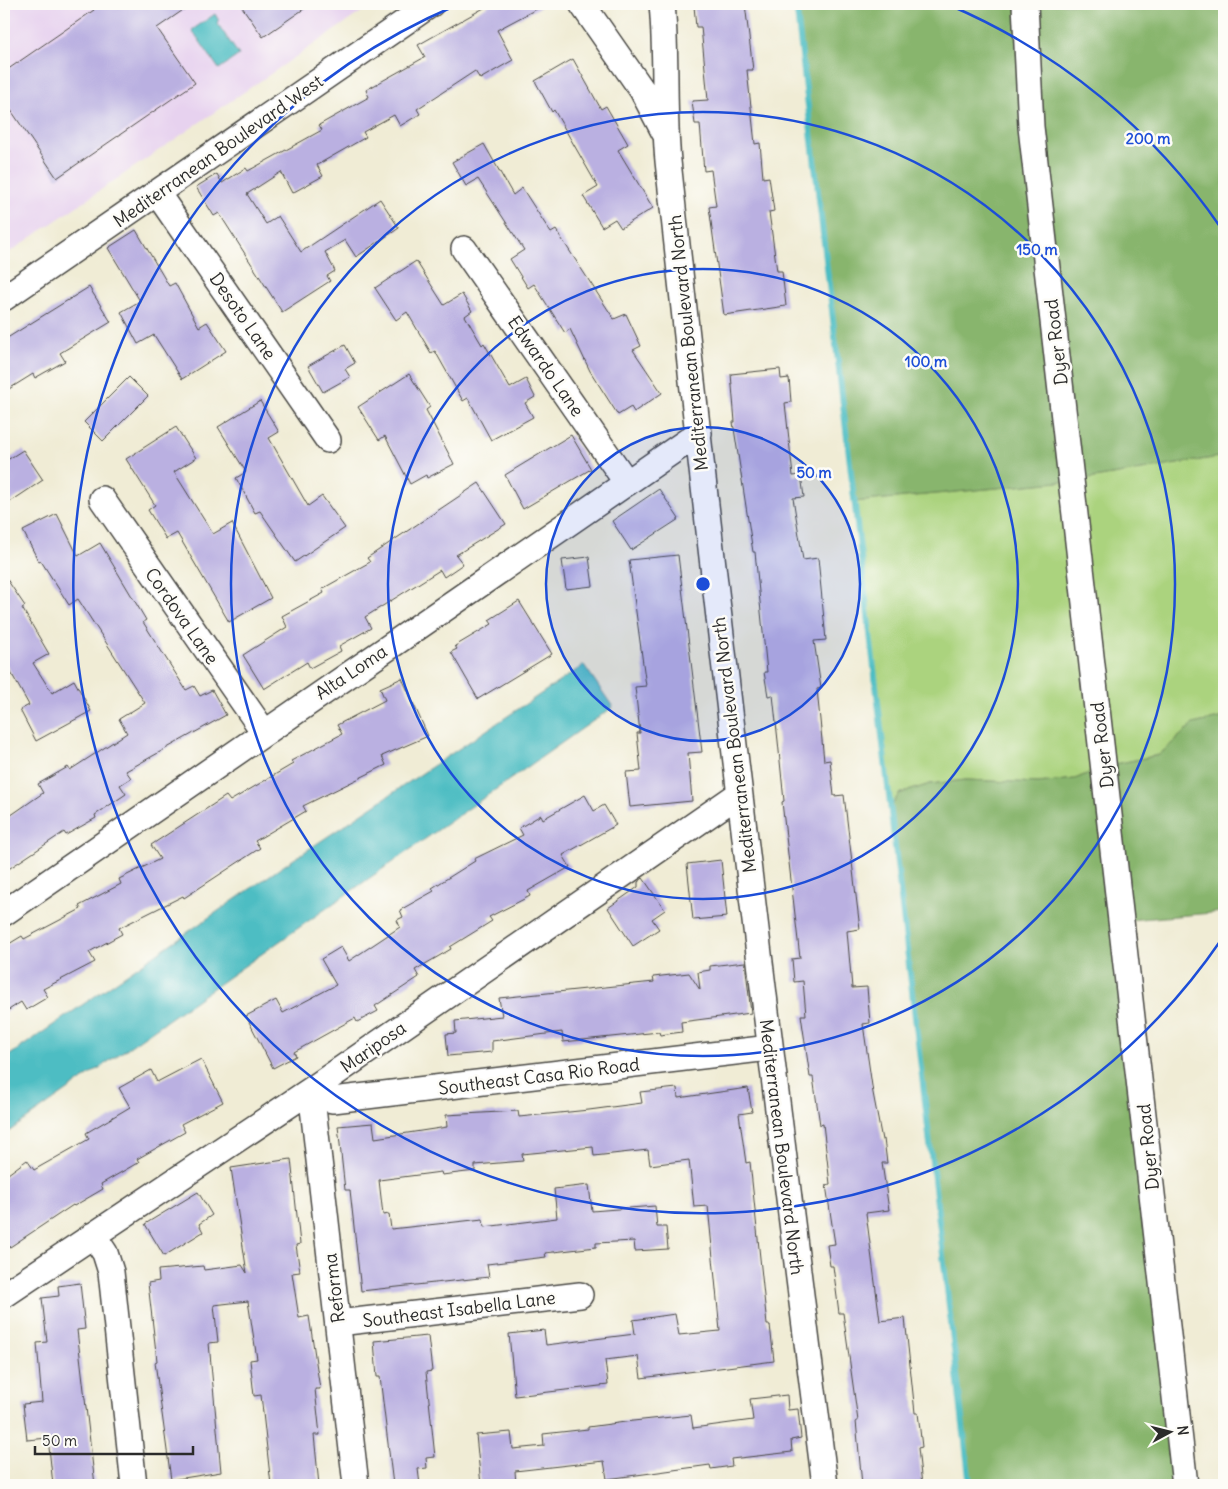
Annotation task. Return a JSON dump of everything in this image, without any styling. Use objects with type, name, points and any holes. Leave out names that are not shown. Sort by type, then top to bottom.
[{"type":"street","name":"Mediterranean Boulevard West","points":[[4,298],[431,4]]},
{"type":"street","points":[[582,4],[642,90],[666,136]]},
{"type":"street","name":"Mediterranean Boulevard North","points":[[662,4],[666,67],[666,136],[739,794],[824,1485]]},
{"type":"street","name":"Dyer Road","points":[[1025,4],[1031,127],[1185,1485]]},
{"type":"street","name":"Desoto Lane","points":[[157,193],[328,440]]},
{"type":"street","name":"Edwardo Lane","points":[[464,249],[627,483]]},
{"type":"street","name":"Alta Loma","points":[[4,913],[699,433]]},
{"type":"street","name":"Cordova Lane","points":[[102,499],[264,732]]},
{"type":"street","name":"Mariposa","points":[[4,1296],[311,1090],[739,794]]},
{"type":"street","name":"Southeast Casa Rio Road","points":[[311,1090],[324,1098],[333,1100],[770,1048]]},
{"type":"street","name":"Reforma","points":[[311,1090],[356,1485]]},
{"type":"street","points":[[93,1235],[105,1253],[111,1272],[134,1485]]},
{"type":"street","name":"Southeast Isabella Lane","points":[[338,1323],[580,1295]]},
{"type":"shaded area","points":[[4,4],[373,4],[4,256]]},
{"type":"green space","points":[[796,4],[1224,4],[1224,456],[1088,479],[854,502]]},
{"type":"green space","points":[[1224,456],[1224,717],[1193,724],[1159,755],[1106,766],[1075,779],[1038,783],[966,780],[930,784],[899,794],[891,807],[854,502],[1088,479]]},
{"type":"green space","points":[[1224,717],[1224,912],[1117,921],[1189,1485],[971,1485],[891,807],[899,794],[930,784],[966,780],[1038,783],[1075,779],[1106,766],[1159,755],[1193,724]]},
{"type":"water","points":[[215,14],[219,21],[217,23],[239,55],[219,69],[192,30]]},
{"type":"water","points":[[584,665],[613,707],[4,1135],[4,1059],[279,869]]},
{"type":"building","points":[[89,4],[192,4],[157,28],[195,83],[57,178],[4,100],[4,72],[94,10]]},
{"type":"building","points":[[240,4],[311,4],[263,37]]},
{"type":"building","points":[[491,4],[546,4],[497,30],[513,60],[480,79],[475,71],[417,109],[420,114],[400,126],[394,115],[363,132],[366,137],[317,165],[323,176],[292,193],[281,172],[247,194],[266,224],[278,216],[301,252],[380,199],[399,228],[356,257],[345,240],[325,252],[335,271],[327,276],[330,281],[282,312],[219,213],[214,216],[196,187],[217,174],[222,183],[246,168],[248,171],[322,130],[319,125],[369,97],[366,90],[425,57],[418,45]]},
{"type":"building","points":[[704,4],[745,4],[753,70],[747,70],[755,144],[760,143],[763,178],[769,177],[774,211],[769,212],[777,271],[782,271],[786,306],[724,315],[709,207],[716,206],[711,170],[704,171],[700,124],[695,124],[692,101],[708,100],[701,27],[696,27],[694,6]]},
{"type":"building","points":[[573,59],[601,109],[606,106],[628,144],[618,150],[653,208],[621,228],[615,219],[602,227],[583,196],[598,187],[554,110],[552,112],[535,81]]},
{"type":"building","points":[[484,144],[513,195],[522,188],[551,233],[556,230],[614,319],[626,314],[641,346],[633,350],[662,393],[634,412],[631,407],[618,415],[590,371],[570,329],[565,333],[534,284],[528,288],[510,259],[524,250],[478,179],[466,186],[452,162]]},
{"type":"building","points":[[136,230],[169,286],[175,283],[199,327],[207,322],[226,351],[182,379],[154,335],[138,344],[121,312],[140,301],[108,248]]},
{"type":"building","points":[[416,261],[444,305],[462,294],[472,311],[465,316],[482,345],[484,343],[510,388],[526,379],[535,397],[525,403],[533,417],[491,440],[468,398],[463,401],[435,351],[431,353],[407,312],[396,320],[375,288]]},
{"type":"building","points":[[89,287],[111,322],[60,353],[65,361],[35,378],[33,374],[4,392],[4,340]]},
{"type":"building","points":[[345,345],[355,363],[345,369],[350,377],[323,392],[308,366]]},
{"type":"building","points":[[780,369],[781,379],[789,378],[791,402],[785,403],[793,476],[801,475],[804,497],[793,498],[803,560],[818,558],[826,640],[814,641],[821,688],[817,689],[824,761],[830,760],[834,796],[844,795],[860,929],[847,931],[852,988],[867,987],[870,1023],[863,1024],[873,1093],[882,1140],[884,1139],[887,1163],[882,1163],[889,1210],[866,1213],[880,1321],[905,1318],[915,1413],[918,1413],[922,1447],[918,1448],[922,1485],[862,1485],[856,1421],[858,1421],[843,1313],[839,1313],[833,1266],[830,1266],[827,1245],[835,1244],[826,1185],[830,1184],[823,1124],[820,1125],[813,1077],[810,1077],[801,1015],[806,1015],[803,981],[794,982],[792,959],[800,958],[782,802],[784,801],[773,695],[768,696],[764,672],[767,672],[755,552],[753,552],[733,422],[735,422],[731,374]]},
{"type":"building","points":[[409,374],[430,407],[426,410],[454,464],[427,478],[426,475],[410,484],[385,436],[379,440],[358,407]]},
{"type":"building","points":[[129,377],[148,396],[103,441],[84,422]]},
{"type":"building","points":[[260,401],[279,432],[269,438],[308,506],[322,496],[345,528],[295,562],[260,511],[255,513],[236,478],[246,472],[218,427]]},
{"type":"building","points":[[176,427],[196,458],[174,472],[213,534],[232,523],[271,598],[229,622],[177,533],[166,539],[148,510],[155,505],[126,459]]},
{"type":"building","points":[[571,435],[591,469],[523,509],[505,475]]},
{"type":"building","points":[[23,450],[43,480],[4,506],[4,462]]},
{"type":"building","points":[[479,483],[506,524],[456,555],[463,564],[444,577],[440,570],[365,617],[371,628],[339,646],[341,651],[310,668],[307,662],[264,689],[243,655],[287,627],[282,616],[324,593],[322,589],[370,562],[367,558]]},
{"type":"building","points":[[659,489],[679,519],[631,550],[612,521]]},
{"type":"building","points":[[57,514],[78,556],[100,543],[146,620],[143,622],[186,690],[194,686],[200,696],[212,690],[226,715],[126,771],[131,778],[120,785],[126,794],[95,815],[96,818],[66,835],[64,832],[4,872],[4,820],[43,793],[38,784],[68,767],[70,770],[127,733],[119,719],[145,703],[78,599],[69,605],[41,561],[39,562],[23,531]]},
{"type":"building","points":[[678,555],[702,752],[688,753],[692,801],[630,807],[626,772],[641,771],[637,733],[640,733],[635,687],[646,686],[629,560]]},
{"type":"building","points":[[589,557],[593,586],[566,589],[562,560]]},
{"type":"building","points":[[4,575],[25,606],[22,608],[49,654],[33,663],[52,693],[74,680],[91,711],[36,741],[20,710],[29,705],[4,660]]},
{"type":"building","points":[[519,601],[552,654],[478,699],[451,652],[457,649],[455,646],[492,624],[489,620]]},
{"type":"building","points":[[402,678],[428,736],[382,756],[386,765],[303,806],[306,811],[255,841],[260,848],[184,898],[183,896],[119,928],[122,934],[89,952],[95,962],[43,989],[48,997],[26,1010],[21,1002],[4,1013],[4,947],[22,936],[24,939],[81,909],[79,906],[121,884],[119,879],[160,859],[151,845],[226,796],[230,801],[293,764],[291,761],[342,734],[337,725],[385,700],[380,688]]},
{"type":"building","points":[[585,795],[594,811],[604,805],[616,825],[563,855],[570,867],[528,891],[530,896],[489,917],[492,921],[450,947],[451,949],[415,970],[419,977],[375,1006],[378,1011],[357,1022],[355,1018],[294,1052],[296,1056],[273,1068],[246,1016],[276,1000],[283,1013],[336,985],[321,959],[341,947],[349,961],[400,927],[397,920],[403,917],[400,910],[434,891],[432,888],[475,861],[474,859],[523,835],[519,828],[541,815],[543,819]]},
{"type":"building","points":[[721,860],[727,917],[693,920],[687,864]]},
{"type":"building","points":[[643,878],[665,910],[652,919],[659,929],[633,946],[608,908],[638,887],[638,882]]},
{"type":"building","points":[[745,962],[751,1013],[681,1022],[682,1032],[660,1035],[659,1032],[563,1042],[562,1032],[492,1041],[492,1052],[448,1056],[446,1034],[456,1033],[455,1021],[502,1016],[499,998],[654,982],[653,977],[689,973],[700,990],[698,972],[710,970],[710,966]]},
{"type":"building","points":[[201,1059],[223,1102],[181,1124],[185,1132],[137,1159],[139,1162],[101,1184],[103,1189],[73,1205],[4,1251],[4,1177],[27,1160],[34,1170],[89,1139],[86,1133],[130,1107],[119,1088],[151,1070],[157,1082]]},
{"type":"building","points":[[677,1088],[678,1098],[748,1088],[752,1112],[739,1114],[746,1163],[750,1162],[767,1325],[770,1325],[774,1361],[641,1378],[638,1356],[605,1360],[608,1385],[515,1396],[509,1334],[544,1330],[546,1345],[635,1334],[633,1320],[675,1314],[679,1335],[720,1331],[708,1206],[694,1207],[689,1160],[650,1165],[648,1150],[594,1156],[593,1147],[522,1154],[523,1161],[475,1165],[475,1171],[442,1175],[441,1172],[379,1180],[383,1215],[389,1214],[391,1229],[483,1219],[484,1227],[557,1218],[554,1189],[589,1185],[592,1211],[655,1206],[657,1227],[666,1227],[668,1249],[635,1251],[634,1241],[596,1243],[596,1247],[545,1253],[546,1257],[487,1264],[489,1277],[361,1291],[350,1190],[345,1190],[338,1126],[373,1123],[375,1138],[447,1127],[446,1115],[518,1111],[519,1117],[589,1110],[642,1103],[640,1092]]},
{"type":"building","points":[[291,1159],[300,1244],[296,1245],[300,1272],[292,1273],[299,1318],[309,1316],[320,1389],[315,1389],[320,1435],[314,1435],[319,1485],[271,1485],[261,1395],[254,1396],[250,1360],[257,1359],[248,1301],[214,1305],[218,1342],[209,1343],[221,1472],[171,1480],[155,1362],[157,1361],[148,1283],[159,1281],[158,1270],[203,1266],[204,1270],[242,1265],[247,1273],[231,1168]]},
{"type":"building","points":[[198,1192],[212,1215],[199,1224],[203,1232],[164,1256],[145,1224]]},
{"type":"building","points":[[80,1283],[85,1329],[77,1330],[95,1485],[53,1485],[48,1438],[27,1440],[23,1404],[42,1402],[37,1343],[47,1342],[42,1298],[59,1296],[58,1286]]},
{"type":"building","points":[[428,1336],[432,1371],[426,1372],[435,1457],[426,1458],[427,1468],[418,1469],[420,1485],[393,1485],[380,1377],[377,1377],[374,1341]]},
{"type":"building","points":[[787,1395],[788,1410],[798,1409],[801,1438],[791,1440],[792,1452],[731,1459],[732,1466],[711,1469],[710,1465],[607,1479],[604,1461],[515,1471],[516,1485],[481,1485],[476,1435],[511,1432],[513,1449],[544,1446],[543,1434],[633,1421],[691,1415],[693,1428],[753,1420],[750,1399]]},
{"type":"waterway","points":[[796,4],[970,1485]]}]
